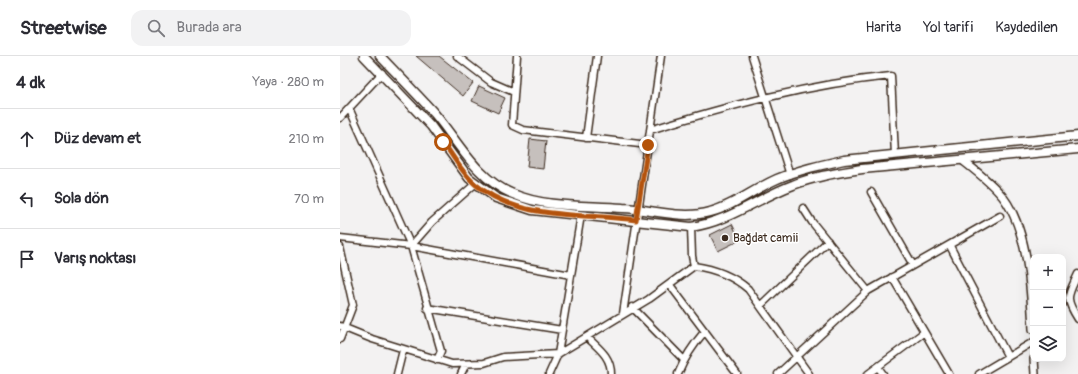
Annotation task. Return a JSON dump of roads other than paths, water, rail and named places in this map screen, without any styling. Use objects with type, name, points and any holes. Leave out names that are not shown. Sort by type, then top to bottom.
[{"type":"main road","points":[[364,56],[382,73],[431,126],[475,184],[496,198],[521,208],[691,227],[713,223],[778,191],[812,179],[862,169],[1078,150]]},
{"type":"main road","points":[[380,56],[433,113],[477,168],[497,186],[512,194],[538,201],[638,209],[685,215],[700,215],[719,209],[777,179],[811,168],[844,160],[1078,136]]},
{"type":"street","points":[[457,56],[491,82],[514,92]]},
{"type":"street","points":[[517,56],[512,125],[523,130],[648,145]]},
{"type":"street","points":[[586,138],[597,56]]},
{"type":"street","points":[[623,314],[661,56]]},
{"type":"street","points":[[752,56],[790,175]]},
{"type":"street","points":[[340,118],[382,73]]},
{"type":"street","points":[[650,130],[723,107],[865,78],[891,76],[895,155]]},
{"type":"street","points":[[349,108],[411,246],[427,308],[441,351],[437,360]]},
{"type":"street","points":[[962,160],[980,174],[1002,196],[1015,220],[1020,235],[1028,275],[1033,326]]},
{"type":"street","points":[[411,246],[432,222],[475,184]]},
{"type":"street","points":[[870,192],[913,265]]},
{"type":"street","points":[[803,208],[868,291]]},
{"type":"street","points":[[549,374],[558,354],[581,215]]},
{"type":"street","points":[[778,374],[868,291],[950,246],[1000,216]]},
{"type":"street","points":[[691,227],[692,256],[694,266]]},
{"type":"street","points":[[340,238],[411,246],[571,275]]},
{"type":"street","points":[[761,305],[828,241]]},
{"type":"street","points":[[950,246],[1008,357]]},
{"type":"street","points":[[340,247],[353,305],[342,326],[340,339]]},
{"type":"street","points":[[342,326],[372,340],[452,364],[484,363],[503,357],[558,354],[632,307],[670,285],[694,266],[709,268],[738,280],[748,289],[761,305],[809,374]]},
{"type":"street","points":[[1078,274],[1068,296],[1069,305],[1078,319]]},
{"type":"street","points":[[892,277],[923,333],[949,374]]},
{"type":"street","points":[[670,285],[736,374]]},
{"type":"street","points":[[632,307],[684,360]]},
{"type":"street","points":[[427,308],[562,330]]},
{"type":"street","points":[[678,374],[692,347],[705,331]]},
{"type":"street","points":[[868,374],[923,333]]},
{"type":"street","points":[[587,336],[607,357],[610,362],[611,374]]},
{"type":"street","points":[[979,374],[1030,344]]},
{"type":"street","points":[[397,374],[403,350]]},
{"type":"street","points":[[1034,362],[1035,374]]},
{"type":"street","points":[[461,374],[466,364]]},
{"type":"street","points":[[878,367],[883,374]]},
{"type":"place","name":"Bağdat camii","points":[[725,238]]}]
